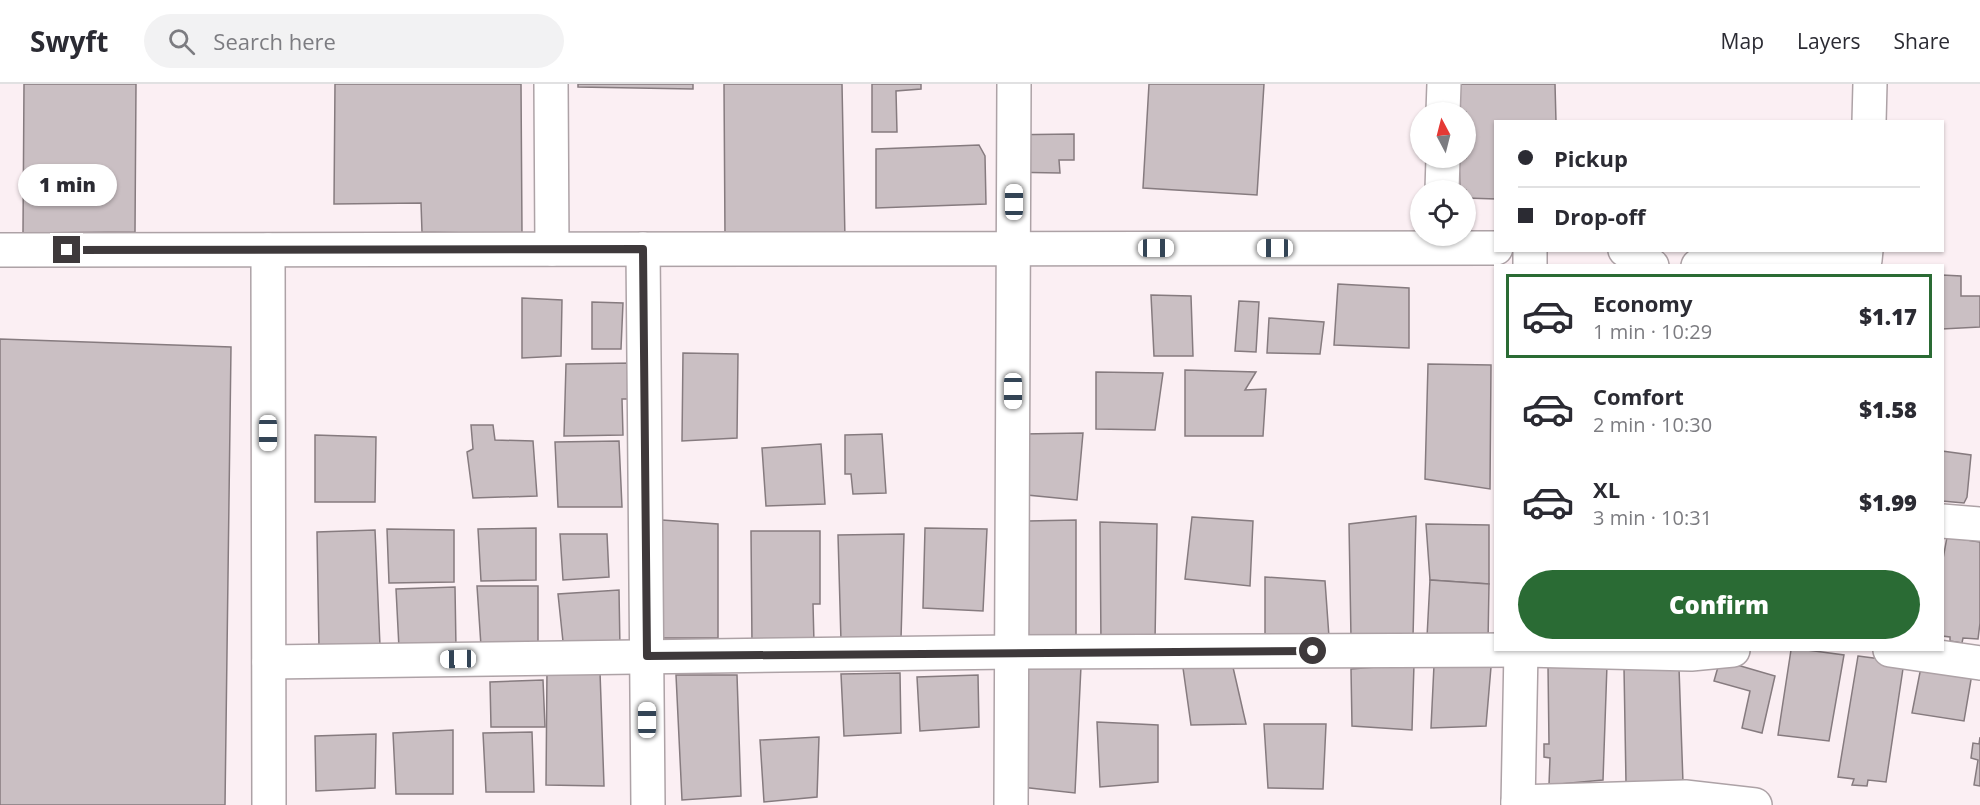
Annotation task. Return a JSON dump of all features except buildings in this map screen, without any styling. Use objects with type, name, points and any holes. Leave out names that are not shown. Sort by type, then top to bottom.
[{"type":"street","points":[[551,84],[552,249]]},
{"type":"street","points":[[1011,805],[1014,84]]},
{"type":"street","points":[[1443,102],[1444,84]]},
{"type":"street","points":[[1869,120],[1870,84]]},
{"type":"street","points":[[0,250],[1013,249],[1410,243]]},
{"type":"street","points":[[1476,246],[1494,248]]},
{"type":"street","points":[[643,249],[648,805]]},
{"type":"street","points":[[268,250],[269,805]]},
{"type":"street","points":[[1629,252],[1650,264]]},
{"type":"street","points":[[1754,264],[1865,260],[1866,252]]},
{"type":"street","points":[[1944,521],[1980,524]]},
{"type":"street","points":[[268,662],[1012,652],[1494,650]]},
{"type":"street","points":[[1521,651],[1518,803],[1685,797],[1755,805]]},
{"type":"street","points":[[1564,651],[1691,654],[1722,651]]},
{"type":"street","points":[[1897,651],[1980,663]]},
{"type":"route","points":[[67,250],[643,249],[647,656],[1313,651]]}]
